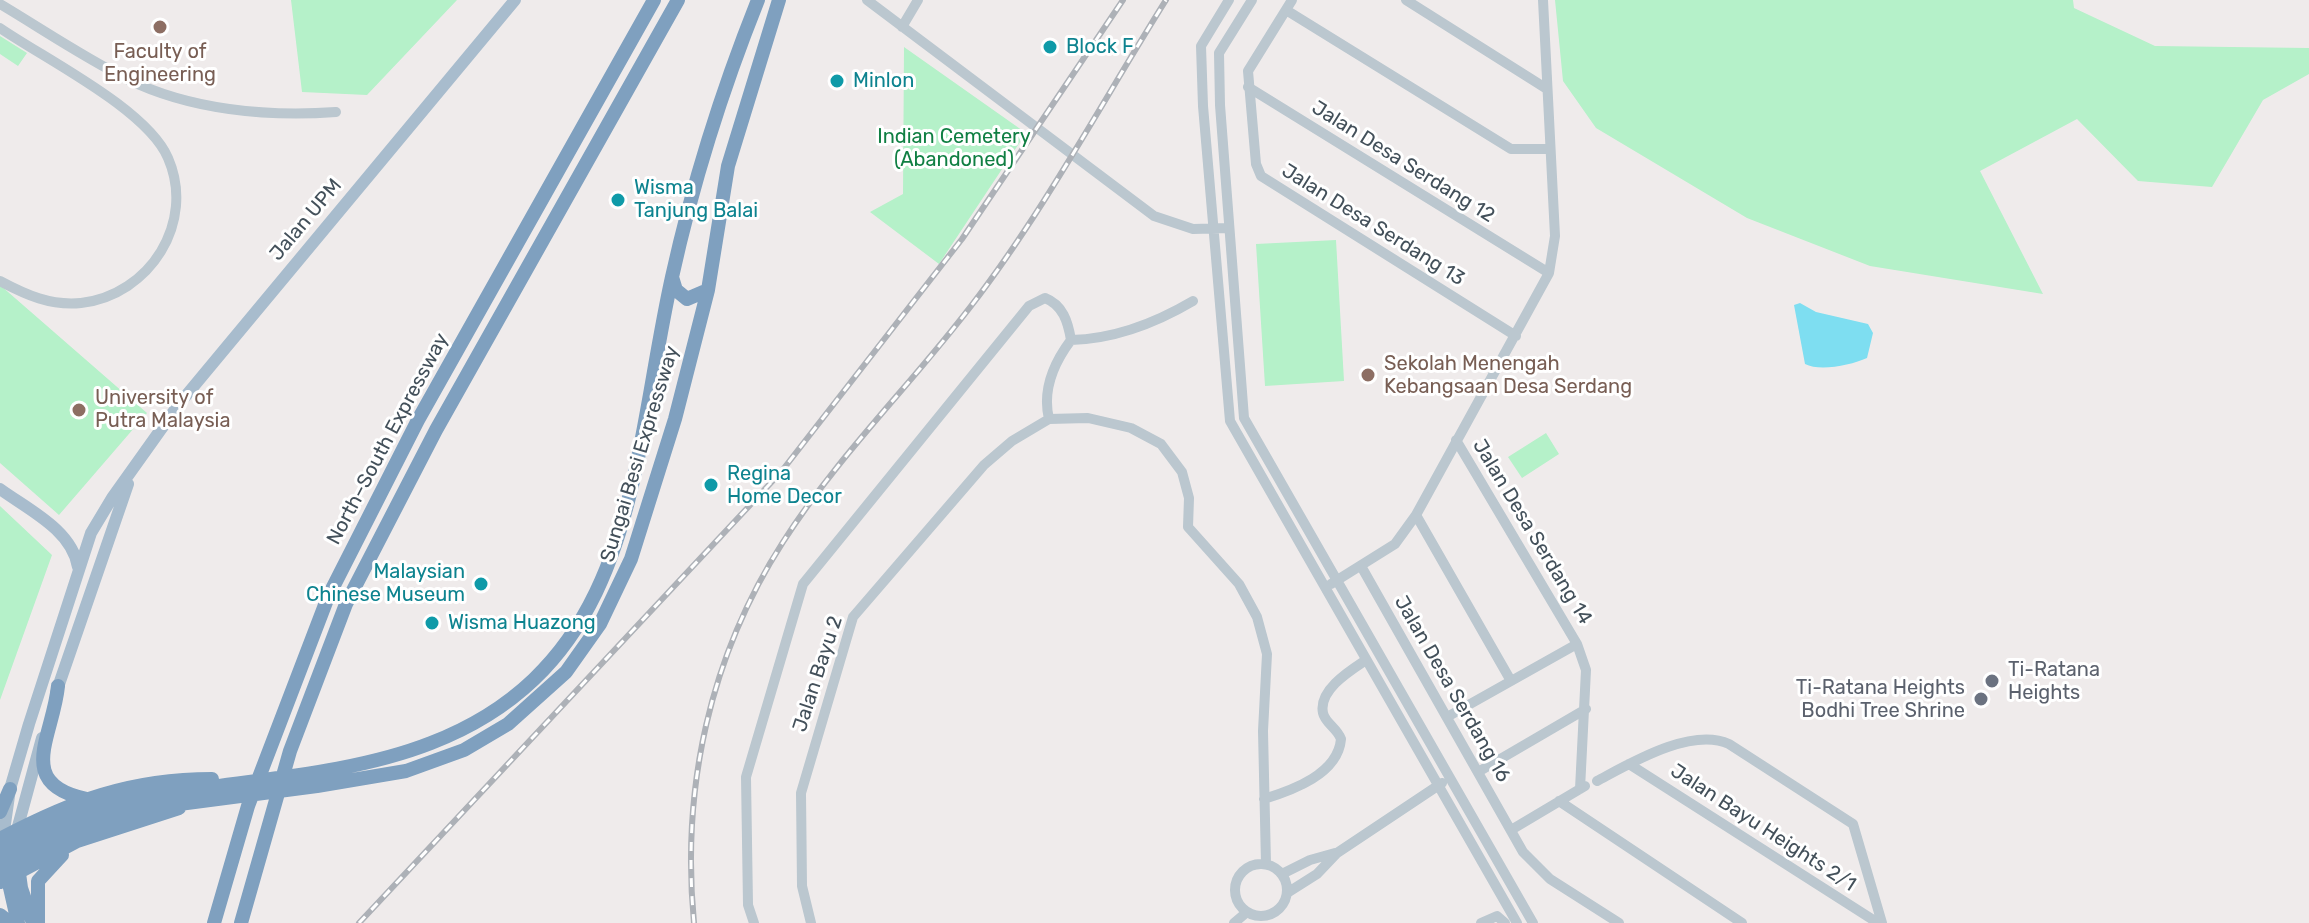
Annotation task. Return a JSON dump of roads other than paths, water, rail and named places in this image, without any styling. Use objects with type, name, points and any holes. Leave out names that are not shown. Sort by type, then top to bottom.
[{"type":"highway","name":"North–South Expressway","points":[[214,923],[248,806],[328,597],[411,433],[654,0]]},
{"type":"highway","name":"North–South Expressway","points":[[241,923],[290,751],[346,604],[436,430],[678,0]]},
{"type":"highway","name":"Sungai Besi Expressway","points":[[166,799],[236,782],[385,758],[457,732],[515,697],[563,647],[584,617],[615,554],[672,276],[700,161],[758,0]]},
{"type":"highway","name":"Sungai Besi Expressway","points":[[166,799],[186,802],[242,797],[406,771],[464,750],[508,724],[566,672],[600,624],[631,559],[675,419],[708,290],[728,166],[779,0]]},
{"type":"highway","points":[[672,276],[676,290],[687,299],[708,290]]},
{"type":"highway","points":[[58,686],[56,713],[42,767],[52,787],[64,794],[87,799]]},
{"type":"highway","points":[[18,923],[6,875],[2,838],[116,788],[174,779],[236,782]]},
{"type":"highway","points":[[0,812],[10,789]]},
{"type":"highway","points":[[6,875],[82,828],[166,799]]},
{"type":"highway","points":[[0,853],[76,816],[166,799]]},
{"type":"highway","points":[[6,875],[77,841],[173,813],[186,802]]},
{"type":"highway","points":[[17,830],[6,875],[35,923]]},
{"type":"highway","points":[[35,923],[38,881],[52,862],[77,841]]},
{"type":"highway","points":[[0,915],[10,923]]},
{"type":"main road","name":"Jalan UPM","points":[[2,838],[10,789],[91,533],[179,404],[515,0]]},
{"type":"main road","name":"Jalan UPM","points":[[17,830],[27,784],[58,686],[133,470]]},
{"type":"main road","points":[[0,489],[66,538],[75,552],[78,570]]},
{"type":"street","points":[[867,0],[1154,216],[1193,229],[1229,228]]},
{"type":"street","points":[[902,27],[918,0]]},
{"type":"street","points":[[1229,0],[1201,46],[1212,229],[1230,421],[1517,923]]},
{"type":"street","points":[[1252,0],[1219,53],[1244,418],[1448,780],[1533,923]]},
{"type":"street","points":[[1292,0],[1286,10],[1511,149],[1549,149]]},
{"type":"street","points":[[1406,0],[1547,89]]},
{"type":"street","points":[[1325,588],[1395,544],[1416,515],[1516,336],[1545,270],[1555,236],[1543,0]]},
{"type":"street","points":[[0,4],[126,79],[149,88],[213,107],[301,114],[336,112]]},
{"type":"street","name":"Jalan Desa Serdang 13","points":[[1286,10],[1248,71],[1256,164],[1261,176],[1516,336]]},
{"type":"street","points":[[0,28],[135,116],[154,135],[168,158],[175,184],[176,214],[169,239],[152,266],[122,288],[102,297],[82,303],[58,303],[31,298],[0,281]]},
{"type":"street","name":"Jalan Desa Serdang 12","points":[[1248,87],[1545,270]]},
{"type":"street","points":[[754,923],[748,905],[746,777],[803,584],[1029,306],[1045,298],[1053,301],[1068,325],[1071,340],[1049,380],[1044,402],[1049,419],[1088,418],[1131,428],[1161,444],[1182,472],[1189,498],[1188,527],[1239,584],[1257,617],[1267,654],[1266,864]]},
{"type":"street","points":[[1071,340],[1099,339],[1136,329],[1193,301]]},
{"type":"street","name":"Jalan Bayu 2","points":[[811,923],[802,886],[801,793],[853,617],[984,465],[1012,441],[1049,419]]},
{"type":"street","name":"Jalan Desa Serdang 14","points":[[1456,440],[1577,644],[1586,670],[1588,785]]},
{"type":"street","points":[[1416,515],[1511,681]]},
{"type":"street","name":"Jalan Desa Serdang 16","points":[[1361,566],[1523,852],[1543,873],[1619,923]]},
{"type":"street","points":[[1447,717],[1577,644]]},
{"type":"street","points":[[1264,799],[1307,781],[1334,760],[1341,739],[1323,714],[1322,705],[1339,679],[1366,660]]},
{"type":"street","points":[[1478,772],[1586,709]]},
{"type":"street","points":[[1511,830],[1651,752],[1709,738],[1729,744],[1853,824],[1880,923]]},
{"type":"street","name":"Jalan Bayu Heights 2/1","points":[[1629,764],[1880,923]]},
{"type":"street","points":[[1234,923],[1247,912],[1269,915],[1281,907],[1287,893],[1317,874],[1337,853],[1448,780]]},
{"type":"street","points":[[1559,801],[1742,923]]},
{"type":"street","points":[[1282,874],[1310,860],[1337,853]]},
{"type":"street","points":[[1247,912],[1236,894],[1237,880],[1248,867],[1266,864],[1282,874],[1287,893]]},
{"type":"street","points":[[1481,923],[1497,916],[1505,923]]},
{"type":"water","points":[[1800,303],[1816,312],[1868,324],[1873,333],[1867,358],[1827,367],[1805,364],[1794,305]]},
{"type":"railway","points":[[359,923],[781,472],[962,239],[1123,0]]},
{"type":"railway","points":[[694,923],[692,823],[706,725],[736,631],[758,586],[804,511],[850,451],[948,336],[998,270],[1166,0]]},
{"type":"place","name":"Faculty of Engineering","points":[[160,27]]},
{"type":"place","name":"Block F","points":[[1050,47]]},
{"type":"place","name":"Minlon","points":[[837,81]]},
{"type":"place","name":"Wisma Tanjung Balai","points":[[618,200]]},
{"type":"place","name":"Sekolah Menengah Kebangsaan Desa Serdang","points":[[1368,375]]},
{"type":"place","name":"University of Putra Malaysia","points":[[79,410]]},
{"type":"place","name":"Regina Home Decor","points":[[711,485]]},
{"type":"place","name":"Malaysian Chinese Museum","points":[[481,584]]},
{"type":"place","name":"Wisma Huazong","points":[[432,623]]},
{"type":"place","name":"Ti-Ratana Heights","points":[[1992,681]]},
{"type":"place","name":"Ti-Ratana Heights Bodhi Tree Shrine","points":[[1981,699]]},
{"type":"park label","name":"Indian Cemetery (Abandoned)","points":[[954,148]]}]
